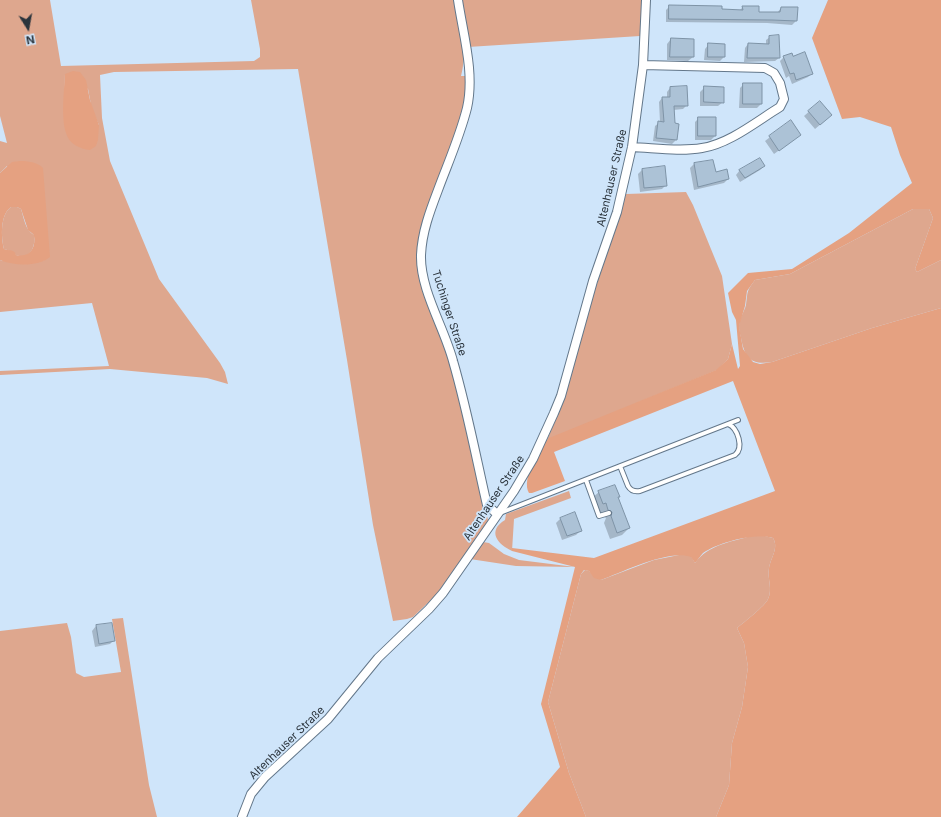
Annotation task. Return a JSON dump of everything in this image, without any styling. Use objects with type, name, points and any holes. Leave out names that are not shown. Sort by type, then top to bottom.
[{"type":"street","name":"Tuchinger Straße","points":[[458,0],[466,47],[469,97],[461,130],[427,218],[421,261],[430,296],[454,362],[487,505],[497,514]]},
{"type":"street","name":"Altenhauser Straße","points":[[242,817],[251,794],[265,777],[328,719],[378,658],[437,601],[514,491],[533,460],[554,413],[567,375],[593,280],[617,212],[632,147],[643,65],[646,0]]},
{"type":"street","points":[[632,147],[678,150],[703,148],[725,141],[780,107],[784,99],[780,83],[774,73],[765,68],[643,65]]},
{"type":"lane","points":[[497,514],[738,420]]},
{"type":"lane","points":[[620,466],[628,486],[635,492],[735,455],[740,451],[740,445],[734,428],[727,424]]},
{"type":"lane","points":[[586,480],[599,516],[609,513]]},
{"type":"shaded area","points":[[0,0],[50,0],[61,66],[254,61],[260,57],[260,49],[251,0],[455,0],[461,28],[464,58],[461,76],[467,76],[464,107],[419,249],[448,352],[488,520],[487,524],[436,595],[413,617],[393,621],[373,525],[298,69],[114,72],[100,75],[102,118],[110,161],[159,279],[220,363],[225,372],[228,384],[207,378],[110,369],[0,375],[0,371],[109,366],[92,303],[0,312],[0,260],[44,261],[7,166],[0,173],[0,141],[7,143],[0,116]],"holes":[[[65,74],[88,89],[92,110],[99,125],[65,123]]]},
{"type":"shaded area","points":[[460,0],[642,0],[640,36],[468,47]]},
{"type":"shaded area","points":[[828,0],[941,0],[941,260],[917,272],[915,269],[933,218],[929,209],[913,209],[790,274],[755,280],[747,291],[745,306],[739,326],[743,349],[753,362],[760,364],[772,362],[872,328],[941,308],[941,817],[716,817],[729,785],[732,743],[742,707],[748,667],[744,643],[737,628],[763,606],[768,599],[770,591],[769,572],[775,549],[775,542],[773,538],[756,537],[718,545],[703,553],[695,563],[691,557],[682,555],[671,556],[646,562],[601,580],[594,578],[589,571],[584,570],[581,574],[548,702],[569,773],[586,817],[517,817],[560,767],[541,704],[575,567],[512,551],[512,548],[594,558],[775,491],[733,381],[554,452],[565,481],[529,493],[527,480],[536,456],[549,438],[716,370],[728,359],[732,344],[738,369],[740,366],[736,320],[732,312],[728,293],[748,273],[792,269],[849,233],[912,183],[900,155],[891,127],[860,117],[842,119],[812,38]]},
{"type":"shaded area","points":[[73,71],[80,72],[86,80],[90,100],[99,125],[96,146],[90,150],[72,143],[67,137],[64,127],[63,104],[65,74]]},
{"type":"shaded area","points":[[12,162],[32,162],[43,168],[50,257],[39,263],[19,264],[0,260],[0,173]],"holes":[[[11,207],[21,209],[28,230],[34,235],[33,248],[31,251],[21,256],[16,255],[13,251],[4,249],[2,238],[2,226],[5,215]]]},
{"type":"shaded area","points":[[686,192],[693,205],[722,276],[732,344],[728,359],[717,370],[547,440],[564,400],[587,314],[626,194]]},
{"type":"shaded area","points":[[11,207],[21,209],[27,227],[34,235],[33,248],[25,256],[16,255],[4,249],[2,226],[5,215]]},
{"type":"shaded area","points":[[913,209],[929,209],[933,218],[915,269],[917,272],[941,260],[941,308],[872,328],[772,362],[765,363],[754,361],[747,356],[739,330],[739,323],[746,305],[748,292],[755,280],[790,274]]},
{"type":"shaded area","points":[[569,491],[571,498],[514,519],[512,551],[498,541],[495,533],[496,528],[505,520],[506,514]]},
{"type":"shaded area","points":[[751,536],[765,536],[773,538],[775,542],[775,549],[769,572],[770,591],[768,599],[763,606],[737,628],[744,643],[748,667],[742,707],[732,743],[729,785],[716,817],[586,817],[569,773],[548,702],[581,574],[585,570],[589,571],[601,580],[654,560],[684,554],[691,556],[695,563],[706,552],[713,548],[727,542]]},
{"type":"shaded area","points":[[483,542],[489,543],[504,554],[519,560],[575,567],[516,566],[470,559]]},
{"type":"shaded area","points":[[123,618],[149,785],[157,817],[0,817],[0,631],[67,623],[71,637],[76,673],[84,677],[121,672],[112,619]]},
{"type":"building","points":[[669,5],[722,6],[722,9],[743,10],[742,6],[759,6],[759,12],[780,12],[781,7],[798,7],[797,21],[669,19]]},
{"type":"building","points":[[779,35],[780,58],[747,58],[748,43],[769,44],[769,36]]},
{"type":"building","points":[[671,38],[694,39],[694,57],[670,57]]},
{"type":"building","points":[[708,43],[725,44],[725,57],[708,57]]},
{"type":"building","points":[[805,52],[813,74],[796,80],[794,73],[790,74],[783,56],[792,53],[793,56]]},
{"type":"building","points":[[743,83],[762,83],[762,104],[743,104]]},
{"type":"building","points":[[687,86],[688,106],[674,106],[675,123],[679,124],[677,140],[656,138],[658,121],[664,122],[662,97],[670,97],[670,87]]},
{"type":"building","points":[[704,86],[724,87],[724,103],[704,102]]},
{"type":"building","points":[[820,101],[832,115],[820,125],[808,111]]},
{"type":"building","points":[[698,117],[716,117],[716,136],[698,136]]},
{"type":"building","points":[[791,120],[801,135],[779,151],[769,136]]},
{"type":"building","points":[[760,158],[765,166],[745,178],[739,170]]},
{"type":"building","points":[[713,160],[716,172],[727,169],[729,179],[698,187],[694,163]]},
{"type":"building","points":[[665,166],[667,186],[644,188],[642,169]]},
{"type":"building","points":[[615,485],[630,528],[617,533],[611,516],[612,512],[608,510],[606,503],[603,504],[598,491]]},
{"type":"building","points":[[575,512],[582,531],[567,536],[560,518]]},
{"type":"building","points":[[112,623],[115,641],[99,644],[96,625]]}]
